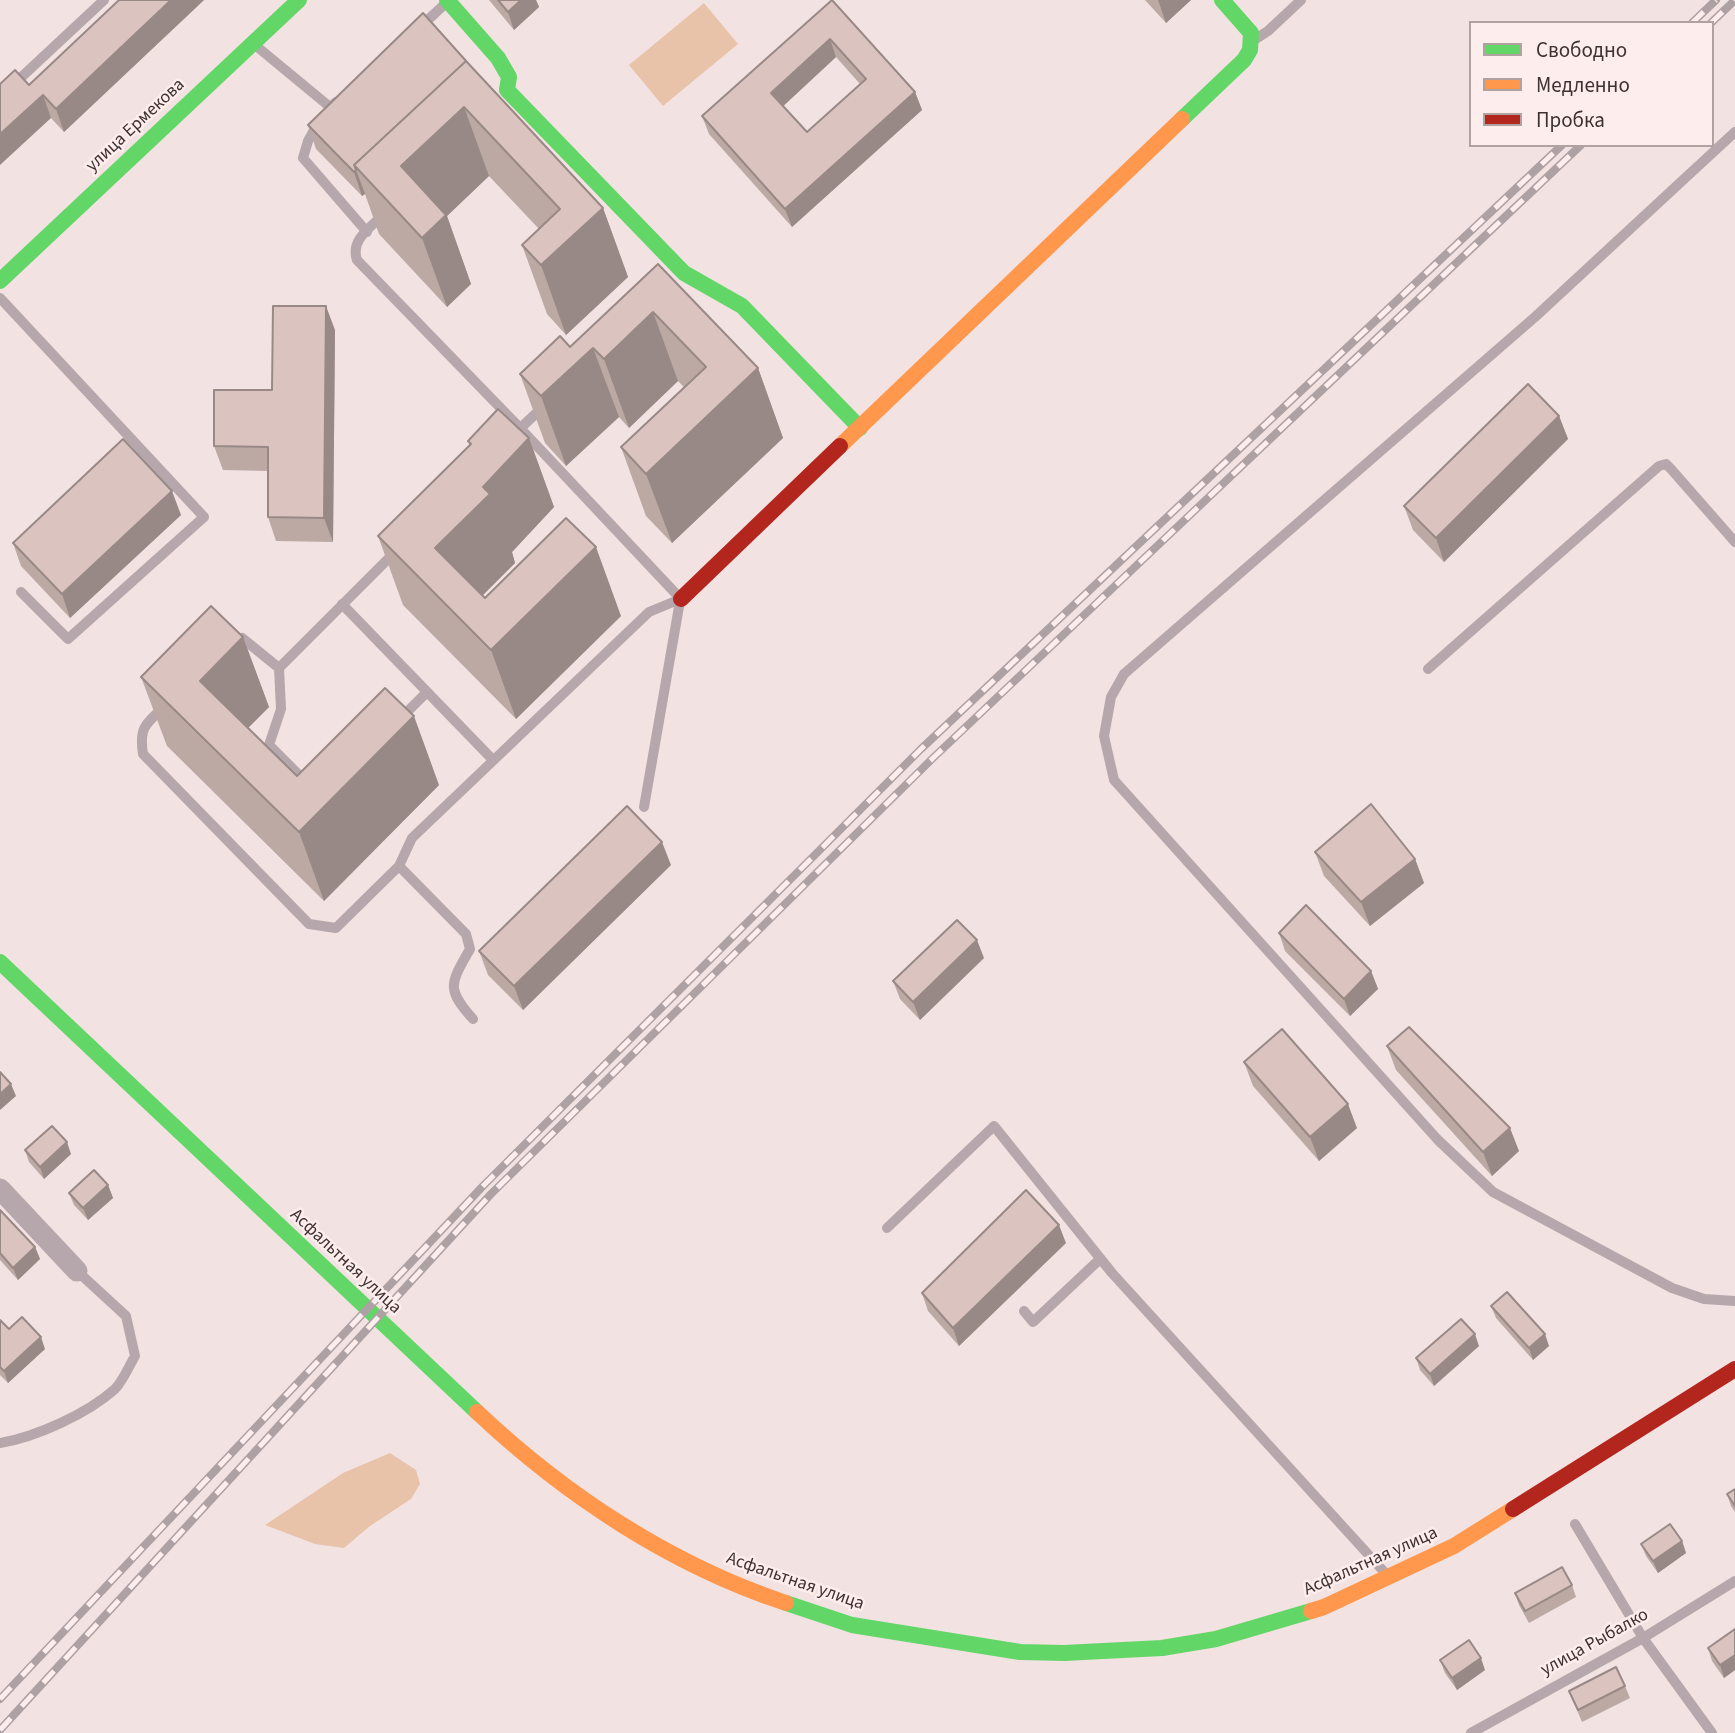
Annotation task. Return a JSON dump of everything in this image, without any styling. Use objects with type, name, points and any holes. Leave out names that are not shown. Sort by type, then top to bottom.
[{"type":"main road","name":"улица Ермекова","points":[[0,281],[299,0]]},
{"type":"main road","points":[[681,598],[1244,60],[1251,33],[1222,0]]},
{"type":"main road","points":[[447,1],[498,58],[509,77],[502,94],[679,278],[742,306],[860,428]]},
{"type":"main road","name":"Асфальтная улица","points":[[0,962],[494,1428],[562,1484],[642,1536],[708,1572],[777,1600],[852,1625],[1020,1652],[1064,1653],[1162,1648],[1216,1639],[1324,1607],[1454,1546],[1735,1368]]},
{"type":"street","points":[[0,1189],[77,1271]]},
{"type":"lane","points":[[0,97],[104,0]]},
{"type":"lane","points":[[1251,41],[1268,31],[1300,0]]},
{"type":"lane","points":[[408,38],[447,1]]},
{"type":"lane","points":[[427,20],[436,30]]},
{"type":"lane","points":[[253,43],[330,107]]},
{"type":"lane","points":[[349,90],[330,107],[317,124],[303,158],[367,232]]},
{"type":"lane","points":[[1735,132],[1535,317],[1124,674],[1111,697],[1104,736],[1114,780],[1438,1140],[1493,1192],[1672,1288],[1704,1299],[1735,1301]]},
{"type":"lane","points":[[395,203],[356,243],[354,251],[357,260],[681,598]]},
{"type":"lane","points":[[0,298],[204,517],[68,639],[21,592]]},
{"type":"lane","points":[[501,448],[549,401]]},
{"type":"lane","points":[[1429,669],[1659,466],[1666,464],[1671,469],[1735,542]]},
{"type":"lane","points":[[321,797],[269,745],[281,709],[279,668],[401,545]]},
{"type":"lane","points":[[173,699],[144,725],[140,737],[143,754],[309,924],[336,928],[399,866],[412,838],[493,760],[649,612],[681,598]]},
{"type":"lane","points":[[644,807],[681,598]]},
{"type":"lane","points":[[342,604],[493,760]]},
{"type":"lane","points":[[222,656],[242,638],[279,668]]},
{"type":"lane","points":[[389,730],[427,692]]},
{"type":"lane","points":[[399,866],[466,934],[470,949],[453,979],[457,1002],[473,1019]]},
{"type":"lane","points":[[887,1228],[994,1126],[1100,1259],[1389,1577]]},
{"type":"lane","points":[[1024,1311],[1033,1322],[1100,1259]]},
{"type":"lane","points":[[0,1443],[18,1440],[75,1416],[116,1388],[135,1356],[126,1315],[77,1271]]},
{"type":"lane","points":[[1575,1524],[1643,1638],[1712,1733]]},
{"type":"lane","name":"улица Рыбалко","points":[[1471,1733],[1643,1638],[1735,1581]]},
{"type":"shaded area","points":[[704,3],[738,44],[663,106],[629,65]]},
{"type":"shaded area","points":[[390,1453],[416,1470],[420,1484],[411,1499],[370,1526],[344,1548],[315,1544],[265,1525],[343,1473]]},
{"type":"building","points":[[119,0],[171,0],[56,109],[43,95],[0,134],[0,84],[15,70],[29,85]]},
{"type":"building","points":[[498,0],[521,0],[508,12]]},
{"type":"building","points":[[832,0],[915,92],[785,209],[702,116]],"holes":[[[830,39],[866,79],[807,132],[771,93]]]},
{"type":"building","points":[[423,13],[467,62],[354,165],[354,172],[308,125]]},
{"type":"building","points":[[466,61],[603,208],[541,265],[522,245],[560,209],[464,107],[401,166],[446,215],[422,238],[354,165]]},
{"type":"building","points":[[658,264],[758,368],[646,474],[621,447],[706,367],[653,312],[604,359],[593,348],[541,396],[520,374],[560,336],[570,347]]},
{"type":"building","points":[[273,306],[326,306],[324,518],[268,517],[268,447],[214,446],[214,390],[272,390]]},
{"type":"building","points":[[1528,384],[1559,416],[1436,538],[1404,506]]},
{"type":"building","points":[[498,409],[529,438],[483,487],[490,494],[435,548],[485,598],[566,518],[596,547],[491,650],[378,536],[471,444],[468,441]]},
{"type":"building","points":[[123,439],[172,491],[62,594],[13,543]]},
{"type":"building","points":[[211,606],[243,637],[200,681],[297,776],[385,688],[414,716],[299,832],[141,677]]},
{"type":"building","points":[[1371,804],[1415,859],[1361,902],[1315,852]]},
{"type":"building","points":[[627,806],[662,842],[514,986],[479,951]]},
{"type":"building","points":[[1306,905],[1371,971],[1344,999],[1279,933]]},
{"type":"building","points":[[957,920],[977,940],[913,1002],[893,981]]},
{"type":"building","points":[[1409,1027],[1510,1128],[1483,1152],[1387,1046]]},
{"type":"building","points":[[1282,1029],[1348,1104],[1310,1137],[1244,1062]]},
{"type":"building","points":[[0,1072],[11,1084],[0,1094]]},
{"type":"building","points":[[52,1126],[67,1142],[40,1167],[25,1150]]},
{"type":"building","points":[[94,1170],[108,1185],[83,1208],[69,1193]]},
{"type":"building","points":[[1026,1190],[1059,1225],[953,1328],[922,1293]]},
{"type":"building","points":[[0,1210],[35,1247],[13,1268],[0,1253]]},
{"type":"building","points":[[1507,1292],[1545,1334],[1529,1348],[1491,1306]]},
{"type":"building","points":[[22,1317],[41,1337],[4,1371],[0,1367],[0,1320],[9,1329]]},
{"type":"building","points":[[1461,1319],[1475,1334],[1430,1374],[1416,1358]]},
{"type":"building","points":[[1735,1489],[1735,1506],[1727,1494]]},
{"type":"building","points":[[1670,1524],[1682,1541],[1653,1561],[1641,1544]]},
{"type":"building","points":[[1562,1567],[1572,1585],[1525,1611],[1515,1593]]},
{"type":"building","points":[[1735,1629],[1735,1655],[1720,1665],[1708,1648]]},
{"type":"building","points":[[1469,1640],[1481,1658],[1452,1678],[1440,1660]]},
{"type":"building","points":[[1616,1667],[1625,1686],[1578,1710],[1569,1691]]},
{"type":"railway","points":[[1694,21],[1716,0]]},
{"type":"railway","points":[[1713,21],[1735,0]]},
{"type":"railway","points":[[0,1699],[483,1186],[921,749],[1560,147]]},
{"type":"railway","points":[[0,1730],[491,1194],[933,758],[1579,147]]},
{"type":"traffic: fast","points":[[0,281],[299,0]]},
{"type":"traffic: fast","points":[[447,0],[498,58],[509,77],[507,90],[684,273],[742,306],[860,428]]},
{"type":"traffic: fast","points":[[1182,119],[1244,60],[1250,50],[1251,33],[1222,0]]},
{"type":"traffic: fast","points":[[0,962],[477,1412]]},
{"type":"traffic: fast","points":[[786,1603],[852,1625],[1020,1652],[1064,1653],[1162,1648],[1216,1639],[1311,1611]]},
{"type":"traffic: slow","points":[[840,446],[1182,119]]},
{"type":"traffic: slow","points":[[477,1412],[546,1472],[621,1524],[702,1569],[786,1603]]},
{"type":"traffic: slow","points":[[1311,1611],[1454,1546],[1513,1509]]},
{"type":"traffic: jam","points":[[681,599],[840,446]]},
{"type":"traffic: jam","points":[[1513,1509],[1735,1369]]}]
